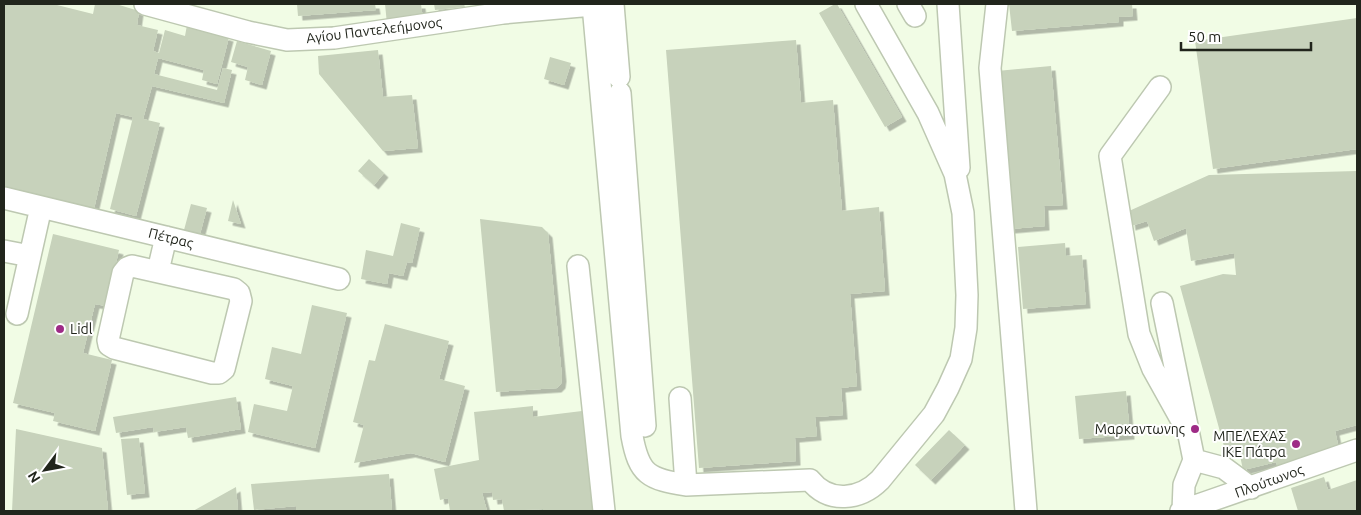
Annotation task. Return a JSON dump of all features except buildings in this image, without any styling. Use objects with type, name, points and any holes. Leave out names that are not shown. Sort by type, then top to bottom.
[{"type":"street","name":"Αγίου Παντελεήμονος","points":[[145,4],[200,11],[248,32],[287,40],[334,38],[503,13],[593,5],[635,454],[646,471],[660,480],[686,485]]},
{"type":"street","points":[[613,4],[647,445],[650,462],[659,474],[670,481],[686,485],[810,480],[817,489],[825,494],[834,496],[861,494],[870,489],[934,414],[961,359],[966,328],[967,295],[948,4]]},
{"type":"street","points":[[866,4],[928,113],[942,142],[955,174],[963,213]]},
{"type":"street","points":[[998,4],[990,68],[1026,511]]},
{"type":"street","points":[[1160,86],[1110,156],[1140,334],[1153,369],[1187,430]]},
{"type":"street","name":"Πέτρας","points":[[4,198],[339,279]]},
{"type":"street","points":[[17,314],[41,207]]},
{"type":"street","points":[[158,271],[166,237]]},
{"type":"street","points":[[4,251],[30,256]]},
{"type":"street","points":[[132,266],[158,271],[234,289],[239,293],[241,300],[224,369],[219,374],[123,351],[109,345],[108,340],[123,273],[132,266]]},
{"type":"street","points":[[578,266],[604,511]]},
{"type":"street","points":[[1162,303],[1194,460],[1184,485],[1182,511]]},
{"type":"street","points":[[680,398],[686,485]]},
{"type":"street","name":"Πλούτωνος","points":[[1182,511],[1357,450]]},
{"type":"street","points":[[1194,460],[1224,468],[1252,488]]},
{"type":"place","name":"Lidl","points":[[60,329]]},
{"type":"place","name":"Μαρκαντωνης","points":[[1195,429]]},
{"type":"place","name":"ΜΠΕΛΕΧΑΣ ΙΚΕ Πάτρα","points":[[1296,444]]}]
